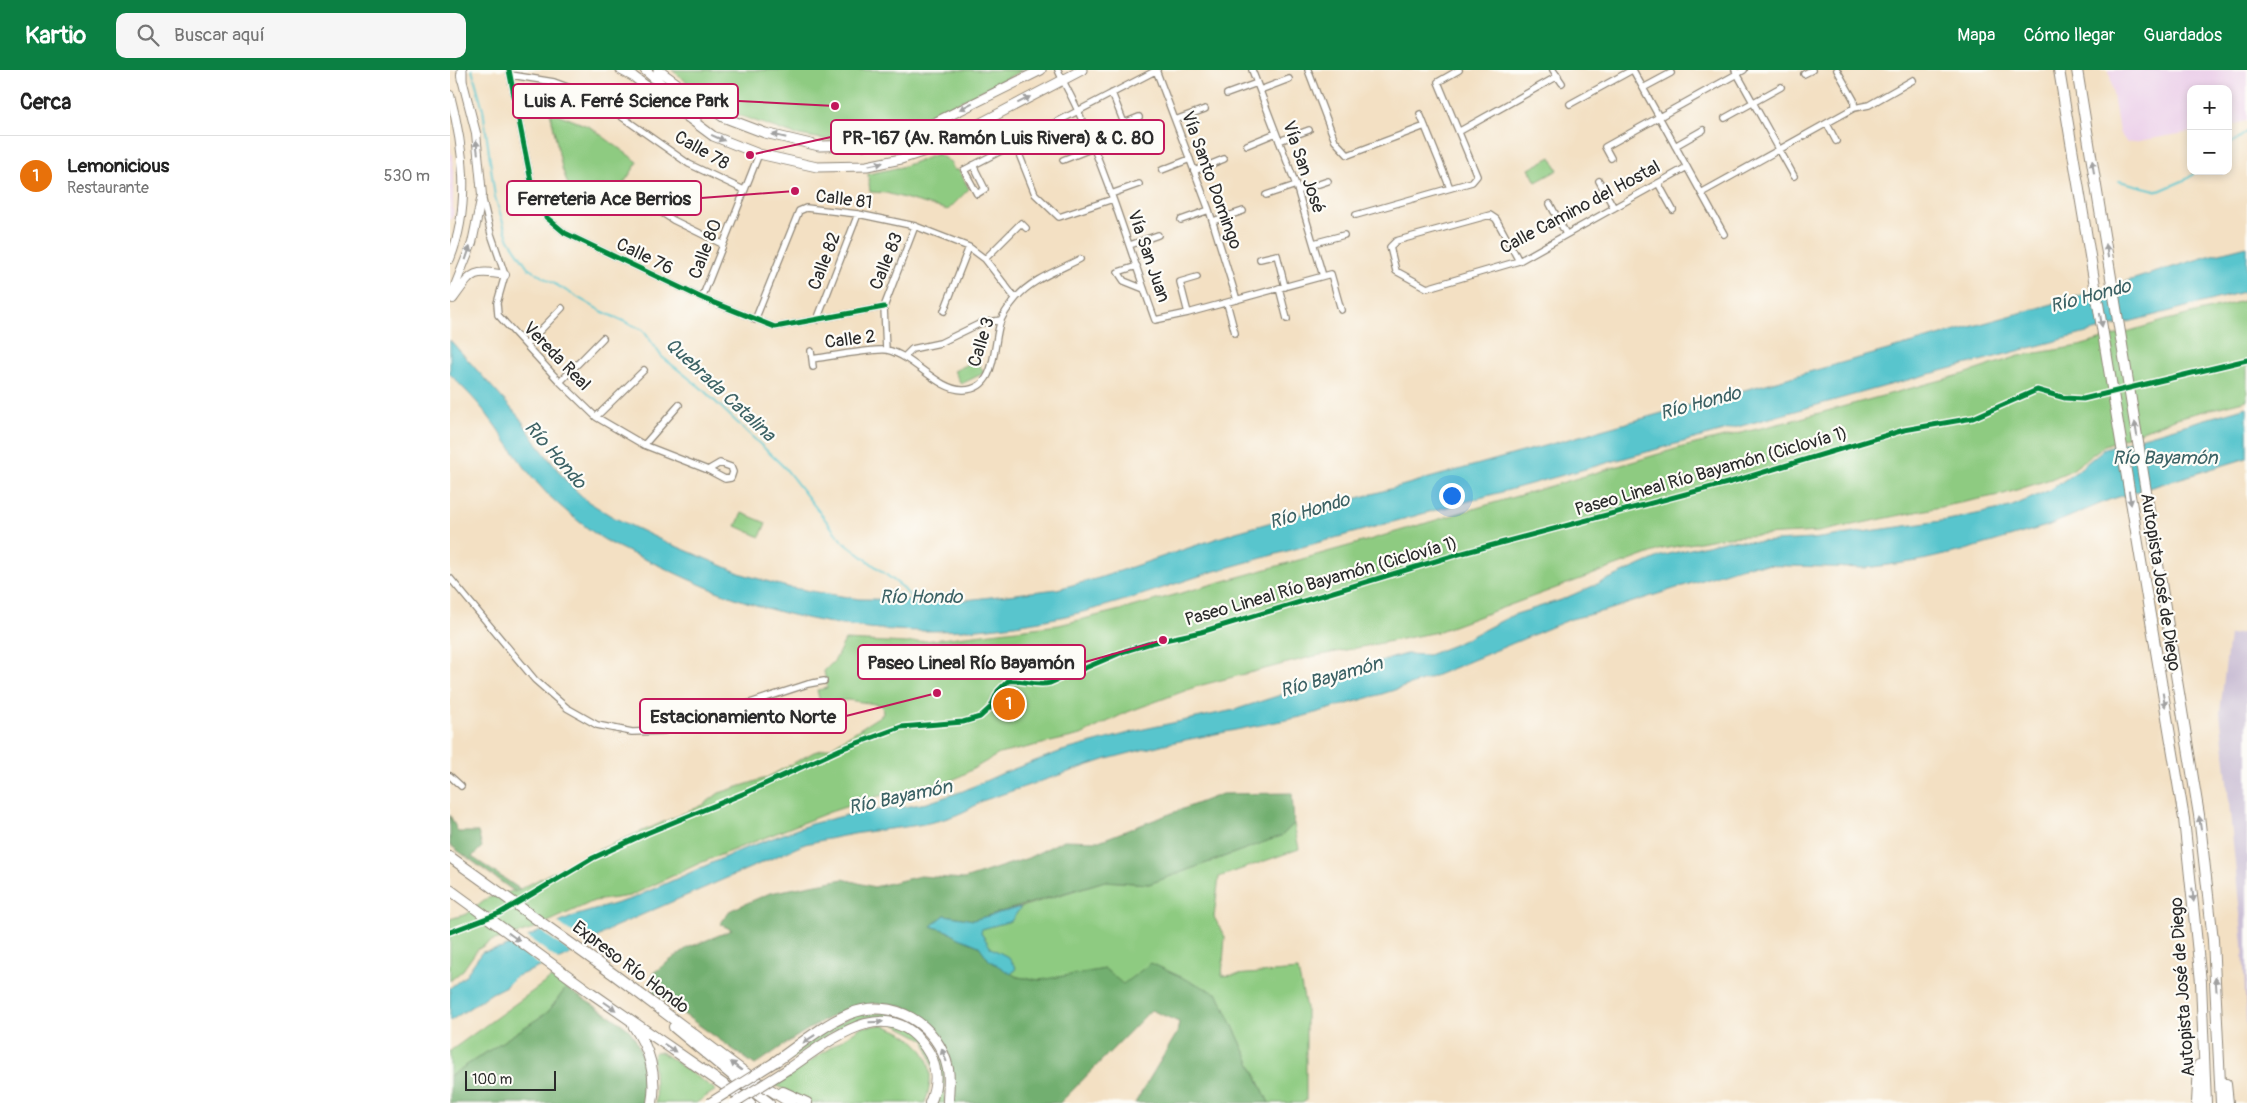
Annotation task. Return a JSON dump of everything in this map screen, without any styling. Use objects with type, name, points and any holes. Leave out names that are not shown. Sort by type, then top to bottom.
[{"type":"highway","name":"Autopista José de Diego","points":[[2059,70],[2184,819],[2191,874],[2203,1019],[2206,1103]]},
{"type":"highway","points":[[2065,70],[2080,160],[2084,218]]},
{"type":"highway","name":"Autopista José de Diego","points":[[2077,70],[2173,649],[2207,874],[2218,1018],[2221,1103]]},
{"type":"highway","name":"Expreso Río Hondo","points":[[450,857],[752,1078],[791,1103]]},
{"type":"highway","points":[[450,863],[496,891]]},
{"type":"highway","points":[[450,890],[590,992],[750,1103]]},
{"type":"highway","points":[[450,897],[474,909]]},
{"type":"highway","points":[[615,977],[769,1103]]},
{"type":"highway","points":[[775,1062],[848,1014],[872,1009],[896,1011],[917,1020],[936,1038],[948,1070],[948,1103]]},
{"type":"highway","points":[[2218,1018],[2228,1103]]},
{"type":"highway","points":[[2197,1103],[2203,1019]]},
{"type":"highway","points":[[630,1020],[642,1038],[649,1057],[652,1079],[652,1103]]},
{"type":"highway","points":[[788,1068],[850,1028],[865,1023],[886,1022],[901,1026],[915,1035],[930,1054],[936,1079],[930,1103]]},
{"type":"highway","points":[[752,1078],[807,1103]]},
{"type":"main road","points":[[621,70],[634,77],[713,136],[759,154],[817,168],[867,166],[901,159],[930,149],[1082,70]]},
{"type":"main road","points":[[645,70],[654,80],[685,105],[701,128]]},
{"type":"main road","points":[[658,70],[723,117],[765,133],[819,146],[864,145],[896,138],[922,129],[1041,70]]},
{"type":"main road","points":[[450,298],[472,243],[482,195],[476,133],[461,73]]},
{"type":"main road","points":[[450,95],[461,142],[464,170],[461,219],[450,259]]},
{"type":"main road","points":[[450,302],[474,273],[482,271],[505,275]]},
{"type":"main road","points":[[710,1103],[775,1062]]},
{"type":"main road","points":[[734,1103],[788,1068]]},
{"type":"street","name":"Vía San Juan","points":[[1058,70],[1093,148],[1130,245],[1155,320],[1188,313],[1323,276]]},
{"type":"street","points":[[973,165],[986,188],[977,194],[964,170],[973,165],[1015,144],[1157,70]]},
{"type":"street","name":"Vía Santo Domingo","points":[[1157,70],[1213,221],[1237,300]]},
{"type":"street","name":"Vía San José","points":[[1252,70],[1296,185],[1323,276]]},
{"type":"street","points":[[1308,70],[1335,141],[1348,155],[1425,126]]},
{"type":"street","points":[[1356,215],[1472,182],[1477,176],[1460,131],[1438,82],[1459,70]]},
{"type":"street","points":[[1553,70],[1562,83]]},
{"type":"street","points":[[1570,104],[1633,70],[1724,234]]},
{"type":"street","points":[[1611,158],[1604,147],[1736,72],[1744,70]]},
{"type":"street","points":[[1804,74],[1812,70]]},
{"type":"street","points":[[1837,70],[1854,100],[1854,108]]},
{"type":"street","points":[[1643,88],[1671,72]]},
{"type":"street","points":[[1736,72],[1794,176]]},
{"type":"street","name":"Calle 78","points":[[510,73],[554,82],[592,96],[689,164],[744,190]]},
{"type":"street","name":"Calle 76","points":[[510,73],[532,186],[546,217],[565,232],[702,298],[775,327],[884,307]]},
{"type":"street","points":[[1460,131],[1558,76]]},
{"type":"street","points":[[1260,90],[1290,79]]},
{"type":"street","points":[[1701,193],[1854,108],[1869,105],[1913,80]]},
{"type":"street","points":[[1227,94],[1257,83]]},
{"type":"street","points":[[1725,118],[1781,87]]},
{"type":"street","points":[[1112,93],[1124,123],[1139,117]]},
{"type":"street","points":[[1175,120],[1204,109]]},
{"type":"street","points":[[1420,114],[1450,188]]},
{"type":"street","points":[[1827,124],[1836,141]]},
{"type":"street","points":[[1279,141],[1309,130]]},
{"type":"street","points":[[1675,146],[1703,130]]},
{"type":"street","points":[[1247,145],[1276,133]]},
{"type":"street","points":[[1015,144],[1035,194],[1059,217],[1112,197],[1139,184]]},
{"type":"street","points":[[1063,160],[1093,148]]},
{"type":"street","name":"Calle 80","points":[[702,298],[759,154]]},
{"type":"street","points":[[1162,170],[1190,159]]},
{"type":"street","points":[[1194,171],[1224,159]]},
{"type":"street","name":"Calle Camino del Hostal","points":[[1519,261],[1496,219],[1490,215],[1396,241],[1390,248],[1396,271],[1427,288],[1519,261],[1687,167]]},
{"type":"street","points":[[1298,191],[1328,181]]},
{"type":"street","points":[[1599,182],[1614,208]]},
{"type":"street","points":[[1658,183],[1673,210]]},
{"type":"street","points":[[1266,196],[1296,185]]},
{"type":"street","points":[[628,190],[672,220],[722,244]]},
{"type":"street","points":[[482,195],[491,234],[505,275]]},
{"type":"street","points":[[1550,204],[1566,234]]},
{"type":"street","name":"Calle 81","points":[[754,320],[798,211],[806,208],[858,214],[915,226],[969,247],[985,259],[1016,298]]},
{"type":"street","points":[[1181,220],[1209,210]]},
{"type":"street","points":[[1213,221],[1243,211]]},
{"type":"street","name":"Calle 82","points":[[817,320],[858,214]]},
{"type":"street","points":[[985,259],[1021,223],[1026,228]]},
{"type":"street","name":"Calle 83","points":[[884,307],[915,226]]},
{"type":"street","points":[[1130,245],[1158,235]]},
{"type":"street","points":[[1314,243],[1344,235]]},
{"type":"street","points":[[944,311],[969,247]]},
{"type":"street","points":[[1260,259],[1276,255],[1287,319]]},
{"type":"street","name":"Calle 3","points":[[904,357],[952,388],[963,390],[974,388],[983,383],[990,373],[1001,320],[1016,298],[1032,284],[1080,258]]},
{"type":"street","points":[[1136,266],[1118,272],[1124,281],[1144,289]]},
{"type":"street","points":[[1323,276],[1331,274],[1341,310]]},
{"type":"street","name":"Vereda Real","points":[[505,275],[497,303],[498,315],[596,418],[644,445],[708,470]]},
{"type":"street","points":[[1188,313],[1180,282],[1197,277]]},
{"type":"street","points":[[1227,302],[1235,333]]},
{"type":"street","points":[[884,307],[886,350]]},
{"type":"street","points":[[526,345],[562,308]]},
{"type":"street","points":[[904,357],[912,349],[940,343],[981,324],[1001,320]]},
{"type":"street","points":[[560,382],[603,338]]},
{"type":"street","name":"Calle 2","points":[[812,359],[886,350],[904,357]]},
{"type":"street","name":"Calle 2","points":[[811,351],[813,367]]},
{"type":"street","points":[[596,418],[644,370]]},
{"type":"street","points":[[644,445],[679,405]]},
{"type":"street","points":[[450,578],[535,680],[567,708],[597,725],[632,732],[664,731],[793,689],[824,681]]},
{"type":"street","points":[[450,776],[461,786]]},
{"type":"shaded area","points":[[2109,70],[2247,70],[2247,121],[2232,125],[2232,85],[2187,85],[2187,133],[2127,143],[2119,132]]},
{"type":"shaded area","points":[[450,139],[453,167],[453,215],[450,222]]},
{"type":"shaded area","points":[[2247,632],[2247,1045],[2243,944],[2220,712],[2229,635]]},
{"type":"green space","points":[[672,70],[1024,70],[910,126],[863,138],[829,140],[793,134],[735,114],[710,101]]},
{"type":"green space","points":[[550,111],[590,127],[638,162],[601,217],[572,196],[562,168]]},
{"type":"green space","points":[[938,154],[952,163],[954,170],[959,170],[969,189],[948,210],[886,193],[870,192],[868,174],[901,167]]},
{"type":"green space","points":[[1551,157],[1558,170],[1536,182],[1529,169]]},
{"type":"green space","points":[[2247,300],[2247,400],[2177,418],[2105,445],[2072,470],[2051,479],[2004,494],[1818,532],[1726,537],[1662,549],[1437,632],[1311,657],[1198,686],[1125,713],[1081,735],[999,754],[959,777],[938,786],[879,796],[830,812],[700,863],[630,896],[594,901],[528,931],[491,941],[477,950],[463,970],[450,981],[450,919],[467,914],[488,898],[520,889],[582,857],[703,805],[719,793],[766,778],[814,752],[831,747],[883,714],[882,705],[848,700],[820,702],[817,690],[827,688],[824,671],[835,660],[845,640],[907,643],[1059,625],[1128,608],[1352,545],[1679,448],[1786,422],[1964,374],[2019,356],[2079,346],[2167,320]]},
{"type":"green space","points":[[977,360],[984,373],[961,384],[954,371]]},
{"type":"green space","points":[[742,513],[766,523],[760,537],[736,526]]},
{"type":"green space","points":[[1292,793],[1294,824],[1281,836],[1149,884],[1105,881],[973,920],[945,915],[931,926],[947,931],[979,946],[989,960],[1017,977],[1040,980],[1105,969],[1123,984],[1151,963],[1218,994],[1269,1103],[1135,1103],[1177,1033],[1179,1022],[1151,1010],[1060,1103],[952,1103],[953,1081],[948,1052],[938,1034],[930,1025],[910,1010],[888,1004],[864,1005],[841,1013],[817,1024],[755,1065],[654,993],[653,973],[687,948],[732,930],[720,924],[731,910],[770,893],[843,879],[874,887],[920,876],[964,879],[1028,858],[1064,840],[1099,841],[1222,794]]},
{"type":"green space","points":[[450,815],[458,832],[478,832],[482,847],[472,857],[520,889],[515,892],[450,845]]},
{"type":"green space","points":[[1294,824],[1299,849],[1219,877],[1214,917],[1225,937],[1222,976],[1298,970],[1306,1008],[1306,1101],[1302,1103],[1269,1103],[1218,994],[1123,985],[1105,969],[1057,978],[1021,978],[1011,974],[1016,968],[1008,957],[991,948],[981,933],[981,929],[1011,921],[1021,907],[1105,881],[1149,884],[1281,836]]},
{"type":"green space","points":[[551,978],[566,988],[548,1012],[450,1076],[450,1051]]},
{"type":"green space","points":[[566,988],[615,1019],[633,1035],[644,1064],[648,1086],[647,1103],[450,1103],[450,1076],[548,1012]]},
{"type":"green space","points":[[891,1012],[920,1026],[944,1062],[945,1103],[935,1103],[939,1087],[925,1040],[881,1018],[866,1018],[843,1026],[790,1060],[783,1061],[819,1035],[854,1015]]},
{"type":"green space","points":[[882,1025],[908,1036],[924,1053],[929,1063],[930,1075],[925,1103],[811,1103],[775,1085],[861,1027]]},
{"type":"green space","points":[[655,1052],[661,1052],[716,1090],[696,1103],[656,1103],[653,1057]]},
{"type":"water","name":"Río Hondo","points":[[2247,246],[2247,291],[1926,375],[1215,571],[1085,612],[993,628],[946,631],[900,630],[854,626],[809,619],[765,608],[721,593],[626,551],[590,530],[547,494],[528,472],[481,407],[450,374],[450,340],[519,417],[568,483],[587,501],[613,517],[659,539],[742,574],[787,587],[859,599],[966,600],[1057,589],[1099,578],[1236,532],[2056,303]]},
{"type":"water","name":"Río Bayamón","points":[[2247,407],[2247,458],[2109,500],[2050,525],[1962,551],[1918,561],[1865,568],[1752,565],[1736,569],[1608,610],[1571,619],[1425,680],[1382,694],[1301,717],[1165,744],[1107,759],[982,801],[957,815],[930,823],[805,844],[614,927],[567,956],[515,977],[506,986],[450,1021],[450,988],[465,976],[482,952],[503,948],[574,916],[631,899],[743,849],[811,824],[863,811],[927,803],[963,791],[1003,773],[1062,751],[1144,729],[1234,710],[1353,669],[1406,654],[1428,655],[1454,645],[1513,615],[1561,600],[1661,556],[1728,540],[1757,542],[1813,539],[1948,520],[2010,507],[2050,490],[2105,448]]},
{"type":"water","points":[[1021,907],[1011,921],[982,929],[981,933],[991,948],[1008,957],[1016,968],[1011,974],[989,960],[979,946],[947,931],[931,926],[945,915],[973,920]]},
{"type":"pier","points":[[556,921],[589,945],[574,955],[538,929]]},
{"type":"pier","points":[[525,935],[561,962],[545,969],[509,943]]},
{"type":"waterway","name":"Quebrada Catalina","points":[[472,70],[483,109],[495,197],[508,238],[529,269],[601,311],[643,330],[662,357],[700,387],[785,468],[842,541],[901,586],[915,602]]},
{"type":"waterway","points":[[2232,143],[2247,132]]},
{"type":"waterway","points":[[2119,181],[2159,191],[2192,175]]},
{"type":"cycle path","points":[[509,70],[532,186],[546,217],[565,233],[702,298],[775,327],[884,307]]},
{"type":"cycle path","name":"Paseo Lineal Río Bayamón (Ciclovía 1)","points":[[450,932],[500,913],[593,858],[647,833],[745,793],[841,749],[901,727],[963,722],[980,717],[991,707],[998,691],[1008,681],[1039,684],[1050,683],[1125,651],[1151,643],[1201,632],[1459,554],[1731,482],[1904,430],[1973,418],[2037,390],[2065,398],[2083,399],[2247,360]]},
{"type":"place","name":"Luis A. Ferré Science Park","points":[[835,106]]},
{"type":"place","name":"PR-167 (Av. Ramón Luis Rivera) & C. 80","points":[[750,155]]},
{"type":"place","name":"Ferreteria Ace Berrios","points":[[795,191]]},
{"type":"place","name":"Paseo Lineal Río Bayamón","points":[[1163,640]]},
{"type":"place","name":"Estacionamiento Norte","points":[[937,693]]},
{"type":"place","name":"Lemonicious","points":[[1009,704]]}]
